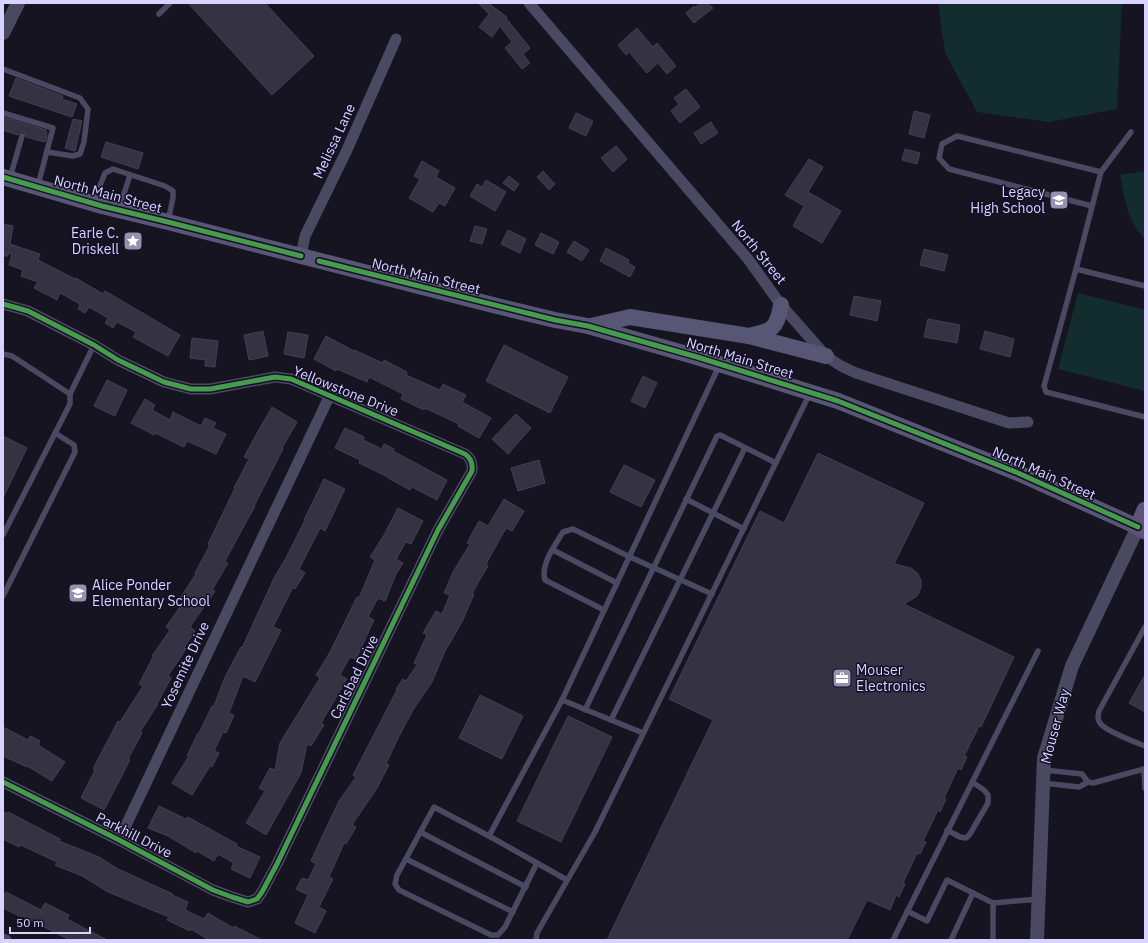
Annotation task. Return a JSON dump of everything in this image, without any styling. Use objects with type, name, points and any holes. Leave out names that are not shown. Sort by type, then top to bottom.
[{"type":"main road","name":"North Main Street","points":[[6,178],[93,204],[555,320],[588,326],[720,364],[845,404],[1018,473],[1141,529]]},
{"type":"main road","points":[[749,336],[765,333],[773,327],[779,319],[781,305]]},
{"type":"main road","points":[[588,326],[630,317],[749,336],[826,356]]},
{"type":"main road","points":[[1141,529],[1145,510]]},
{"type":"street","points":[[4,28],[18,3]]},
{"type":"street","name":"North Street","points":[[529,3],[748,258],[781,305],[826,356],[841,366],[856,373],[1009,423],[1028,422]]},
{"type":"street","name":"Melissa Lane","points":[[301,256],[305,236],[346,152],[396,39]]},
{"type":"street","name":"Yellowstone Drive","points":[[3,304],[28,311],[94,345],[118,360],[164,382],[191,389],[210,389],[275,377],[291,379],[465,454],[471,460],[473,465]]},
{"type":"street","name":"Yosemite Drive","points":[[119,840],[330,395]]},
{"type":"street","name":"Carlsbad Drive","points":[[257,899],[281,857],[438,530],[472,471],[473,465]]},
{"type":"street","name":"Mouser Way","points":[[1037,940],[1044,758],[1072,666],[1141,529]]},
{"type":"street","name":"Parkhill Drive","points":[[3,782],[119,840],[213,890],[248,902],[257,899]]},
{"type":"lane","points":[[159,14],[170,3]]},
{"type":"lane","points":[[3,69],[80,98],[88,109],[84,142],[80,154],[73,156],[47,152]]},
{"type":"lane","points":[[3,113],[25,122],[53,128],[38,188]]},
{"type":"lane","points":[[1130,132],[1101,172],[1044,386],[1046,392],[1145,417]]},
{"type":"lane","points":[[6,178],[22,136]]},
{"type":"lane","points":[[1092,206],[949,169],[939,158],[942,144],[957,136],[1101,172]]},
{"type":"lane","points":[[93,204],[105,173],[112,169],[165,186],[173,191],[174,198],[168,222]]},
{"type":"lane","points":[[119,210],[130,175]]},
{"type":"lane","points":[[1076,269],[1145,286]]},
{"type":"lane","points":[[3,535],[70,404],[70,394],[94,345]]},
{"type":"lane","points":[[3,354],[12,356],[70,394]]},
{"type":"lane","points":[[489,836],[562,700],[720,364]]},
{"type":"lane","points":[[536,940],[537,933],[595,832],[810,393]]},
{"type":"lane","points":[[3,596],[75,452],[72,442],[55,433]]},
{"type":"lane","points":[[585,710],[717,436],[720,435],[776,463]]},
{"type":"lane","points":[[611,720],[745,448]]},
{"type":"lane","points":[[686,499],[744,529]]},
{"type":"lane","points":[[604,610],[545,580],[543,574],[546,564],[563,532],[573,529],[630,557],[712,594]]},
{"type":"lane","points":[[553,550],[617,583]]},
{"type":"lane","points":[[1145,627],[1099,711],[1098,718],[1101,725],[1112,732],[1145,746]]},
{"type":"lane","points":[[893,940],[906,911],[1038,651]]},
{"type":"lane","points":[[562,700],[643,734]]},
{"type":"lane","points":[[1043,776],[1079,787],[1088,782],[1093,783],[1144,769],[1145,788]]},
{"type":"lane","points":[[1043,776],[1082,774],[1088,782]]},
{"type":"lane","points":[[947,830],[960,837],[966,838],[970,834],[988,803],[988,795],[984,790],[972,782]]},
{"type":"lane","points":[[538,864],[505,927],[498,935],[491,935],[399,890],[395,884],[397,875],[434,807],[489,836],[567,880]]},
{"type":"lane","points":[[420,832],[526,887]]},
{"type":"lane","points":[[406,859],[513,912]]},
{"type":"lane","points":[[906,911],[927,921],[947,880],[993,903],[1039,899]]},
{"type":"lane","points":[[951,940],[973,893]]},
{"type":"lane","points":[[993,903],[993,940]]},
{"type":"green space","points":[[938,3],[1122,3],[1117,109],[1049,122],[977,112],[945,53]]},
{"type":"green space","points":[[1145,171],[1145,239],[1134,225],[1125,200],[1120,175]]},
{"type":"green space","points":[[1078,293],[1145,310],[1145,391],[1058,369]]},
{"type":"building","points":[[188,3],[265,3],[314,56],[272,95]]},
{"type":"building","points":[[478,3],[488,3],[507,17],[506,18],[530,48],[523,54],[530,63],[522,69],[505,48],[512,42],[500,26],[492,37],[479,27],[489,14]]},
{"type":"building","points":[[700,3],[707,3],[713,8],[694,23],[686,13]]},
{"type":"building","points":[[637,28],[653,47],[657,43],[676,66],[667,74],[658,63],[647,73],[629,52],[626,55],[618,45]]},
{"type":"building","points":[[16,78],[63,96],[62,99],[77,104],[72,117],[9,96]]},
{"type":"building","points":[[686,89],[700,107],[680,123],[671,111],[679,104],[674,98]]},
{"type":"building","points":[[914,111],[930,115],[924,138],[909,134]]},
{"type":"building","points":[[576,113],[593,121],[586,136],[569,128]]},
{"type":"building","points":[[3,117],[46,130],[47,136],[45,142],[26,137],[24,132],[21,132],[18,135],[3,130]]},
{"type":"building","points":[[73,119],[82,121],[75,151],[65,148]]},
{"type":"building","points":[[711,122],[718,133],[701,144],[694,133]]},
{"type":"building","points":[[106,142],[143,153],[138,169],[101,157]]},
{"type":"building","points":[[616,146],[627,159],[613,172],[601,158]]},
{"type":"building","points":[[905,149],[920,153],[917,164],[902,160]]},
{"type":"building","points":[[809,159],[823,167],[808,192],[841,211],[822,243],[793,226],[804,206],[785,195]]},
{"type":"building","points":[[422,161],[439,171],[436,177],[455,188],[445,206],[439,203],[433,212],[409,198],[420,179],[414,176]]},
{"type":"building","points":[[543,171],[555,184],[549,190],[537,177]]},
{"type":"building","points":[[509,176],[519,184],[514,191],[503,183]]},
{"type":"building","points":[[486,180],[506,192],[495,211],[470,196],[477,184],[482,187]]},
{"type":"building","points":[[3,224],[13,226],[10,244],[40,254],[38,260],[75,279],[76,278],[103,294],[105,291],[180,335],[168,356],[133,337],[136,332],[117,322],[113,328],[105,323],[108,318],[89,307],[85,313],[78,309],[80,304],[60,293],[57,300],[34,288],[38,282],[21,276],[23,270],[9,265],[12,254],[8,253],[8,256],[3,256]]},
{"type":"building","points":[[475,226],[487,229],[482,244],[470,241]]},
{"type":"building","points":[[508,230],[526,239],[520,253],[501,244]]},
{"type":"building","points":[[541,233],[559,242],[553,254],[535,245]]},
{"type":"building","points":[[574,241],[589,250],[582,261],[567,252]]},
{"type":"building","points":[[606,248],[629,260],[628,263],[635,267],[630,277],[600,261]]},
{"type":"building","points":[[924,249],[948,255],[944,271],[920,265]]},
{"type":"building","points":[[854,296],[881,301],[877,321],[850,315]]},
{"type":"building","points":[[928,319],[960,325],[957,343],[924,337]]},
{"type":"building","points":[[263,331],[268,356],[249,360],[244,335]]},
{"type":"building","points":[[985,331],[1014,339],[1010,357],[980,349]]},
{"type":"building","points":[[288,332],[308,335],[304,358],[284,354]]},
{"type":"building","points":[[326,336],[354,351],[383,363],[384,360],[407,372],[406,375],[440,390],[443,384],[466,395],[462,402],[491,418],[479,438],[458,426],[459,424],[425,408],[424,410],[401,399],[403,394],[369,377],[367,382],[337,369],[336,371],[314,359]]},
{"type":"building","points":[[192,338],[218,341],[215,367],[205,366],[206,360],[190,358]]},
{"type":"building","points":[[504,345],[568,377],[550,413],[486,381]]},
{"type":"building","points":[[643,376],[657,383],[645,408],[631,401]]},
{"type":"building","points":[[107,380],[127,390],[115,416],[94,406]]},
{"type":"building","points":[[145,399],[155,405],[152,410],[170,420],[173,412],[201,426],[205,418],[216,423],[213,428],[226,434],[216,454],[187,441],[184,447],[155,433],[154,435],[131,423]]},
{"type":"building","points":[[272,407],[297,422],[282,448],[283,449],[255,506],[225,561],[228,563],[212,590],[215,591],[190,627],[195,631],[184,648],[186,649],[168,676],[171,678],[158,704],[140,732],[142,733],[128,759],[130,760],[104,810],[81,798],[95,770],[93,769],[118,721],[120,722],[143,686],[139,684],[153,657],[152,656],[170,630],[166,627],[184,601],[180,598],[196,574],[195,573],[210,545],[208,544],[249,459],[244,457]]},
{"type":"building","points":[[516,414],[531,428],[508,454],[492,439]]},
{"type":"building","points":[[345,428],[364,437],[363,440],[382,449],[384,444],[394,449],[393,451],[447,480],[437,500],[412,487],[410,490],[359,463],[360,460],[335,448]]},
{"type":"building","points":[[3,436],[27,448],[3,498]]},
{"type":"building","name":"Mouser Electronics","points":[[818,453],[924,503],[894,564],[911,568],[918,574],[921,580],[919,593],[916,597],[904,604],[1014,657],[981,727],[979,726],[964,756],[967,757],[961,770],[958,768],[944,798],[946,799],[940,812],[938,810],[923,841],[926,842],[920,854],[917,853],[903,883],[905,884],[899,897],[896,895],[890,910],[867,900],[847,940],[607,940],[713,720],[669,699],[760,511],[784,523]]},
{"type":"building","points":[[539,460],[545,483],[518,491],[511,468]]},
{"type":"building","points":[[624,465],[655,480],[641,507],[610,492]]},
{"type":"building","points":[[324,479],[345,489],[325,531],[320,528],[299,569],[305,573],[295,589],[293,587],[273,627],[281,630],[255,682],[243,676],[229,713],[234,715],[226,733],[223,732],[214,751],[219,753],[212,767],[210,766],[192,795],[172,783],[189,756],[187,756],[198,733],[212,706],[214,706],[225,677],[241,647],[242,648],[275,576],[286,558]]},
{"type":"building","points":[[504,499],[524,511],[512,531],[506,528],[486,564],[488,566],[472,593],[474,594],[462,622],[445,651],[432,682],[413,710],[399,736],[386,764],[389,765],[377,788],[352,825],[356,827],[346,844],[344,843],[329,877],[333,879],[319,907],[326,911],[315,933],[295,923],[308,895],[296,889],[302,878],[308,880],[316,864],[311,861],[321,839],[339,801],[356,777],[353,775],[397,690],[396,689],[403,679],[406,681],[417,665],[414,663],[427,635],[423,633],[436,611],[442,614],[450,595],[444,593],[453,572],[470,544],[467,543],[479,521],[488,526]]},
{"type":"building","points":[[398,508],[423,521],[411,544],[406,542],[396,559],[403,563],[396,574],[385,601],[378,598],[368,617],[374,620],[356,659],[350,657],[340,675],[347,679],[321,723],[324,725],[311,746],[307,744],[301,773],[266,835],[246,823],[265,791],[259,788],[270,768],[275,770],[280,743],[320,678],[316,675],[330,652],[357,597],[359,598],[375,560],[370,557],[384,535]]},
{"type":"building","points":[[1145,675],[1145,712],[1129,703]]},
{"type":"building","points":[[480,695],[523,716],[502,759],[459,738]]},
{"type":"building","points":[[568,716],[612,737],[561,842],[517,821]]},
{"type":"building","points":[[3,727],[28,740],[30,736],[40,741],[38,745],[65,762],[52,781],[27,766],[3,756]]},
{"type":"building","points":[[159,806],[186,819],[188,817],[237,844],[236,846],[260,857],[250,878],[231,869],[234,863],[218,854],[214,861],[197,851],[196,853],[168,836],[148,828]]},
{"type":"building","points":[[3,811],[7,814],[8,812],[60,839],[59,841],[99,857],[118,869],[188,902],[185,910],[204,919],[208,913],[233,928],[234,926],[262,940],[209,940],[191,929],[190,931],[167,920],[169,917],[108,892],[82,876],[55,865],[57,862],[21,845],[19,847],[3,839]]},
{"type":"building","points":[[6,892],[41,910],[45,903],[69,915],[67,919],[107,940],[70,940],[22,916],[21,917],[3,908],[3,897]]},
{"type":"cycle path","points":[[3,177],[102,206],[301,256]]},
{"type":"cycle path","points":[[319,261],[555,320],[588,326],[697,357],[838,401],[1018,473],[1138,527]]},
{"type":"cycle path","points":[[3,304],[28,311],[94,345],[118,360],[164,382],[191,389],[210,389],[275,377],[291,379],[465,454],[469,457],[472,463],[472,471],[438,530],[277,864],[257,899],[248,902],[213,890],[119,840],[3,782]]},
{"type":"place","name":"Legacy High School","points":[[1059,200]]},
{"type":"place","name":"Earle C. Driskell","points":[[133,241]]},
{"type":"place","name":"Alice Ponder Elementary School","points":[[78,593]]},
{"type":"place","name":"Mouser Electronics","points":[[842,678]]}]
